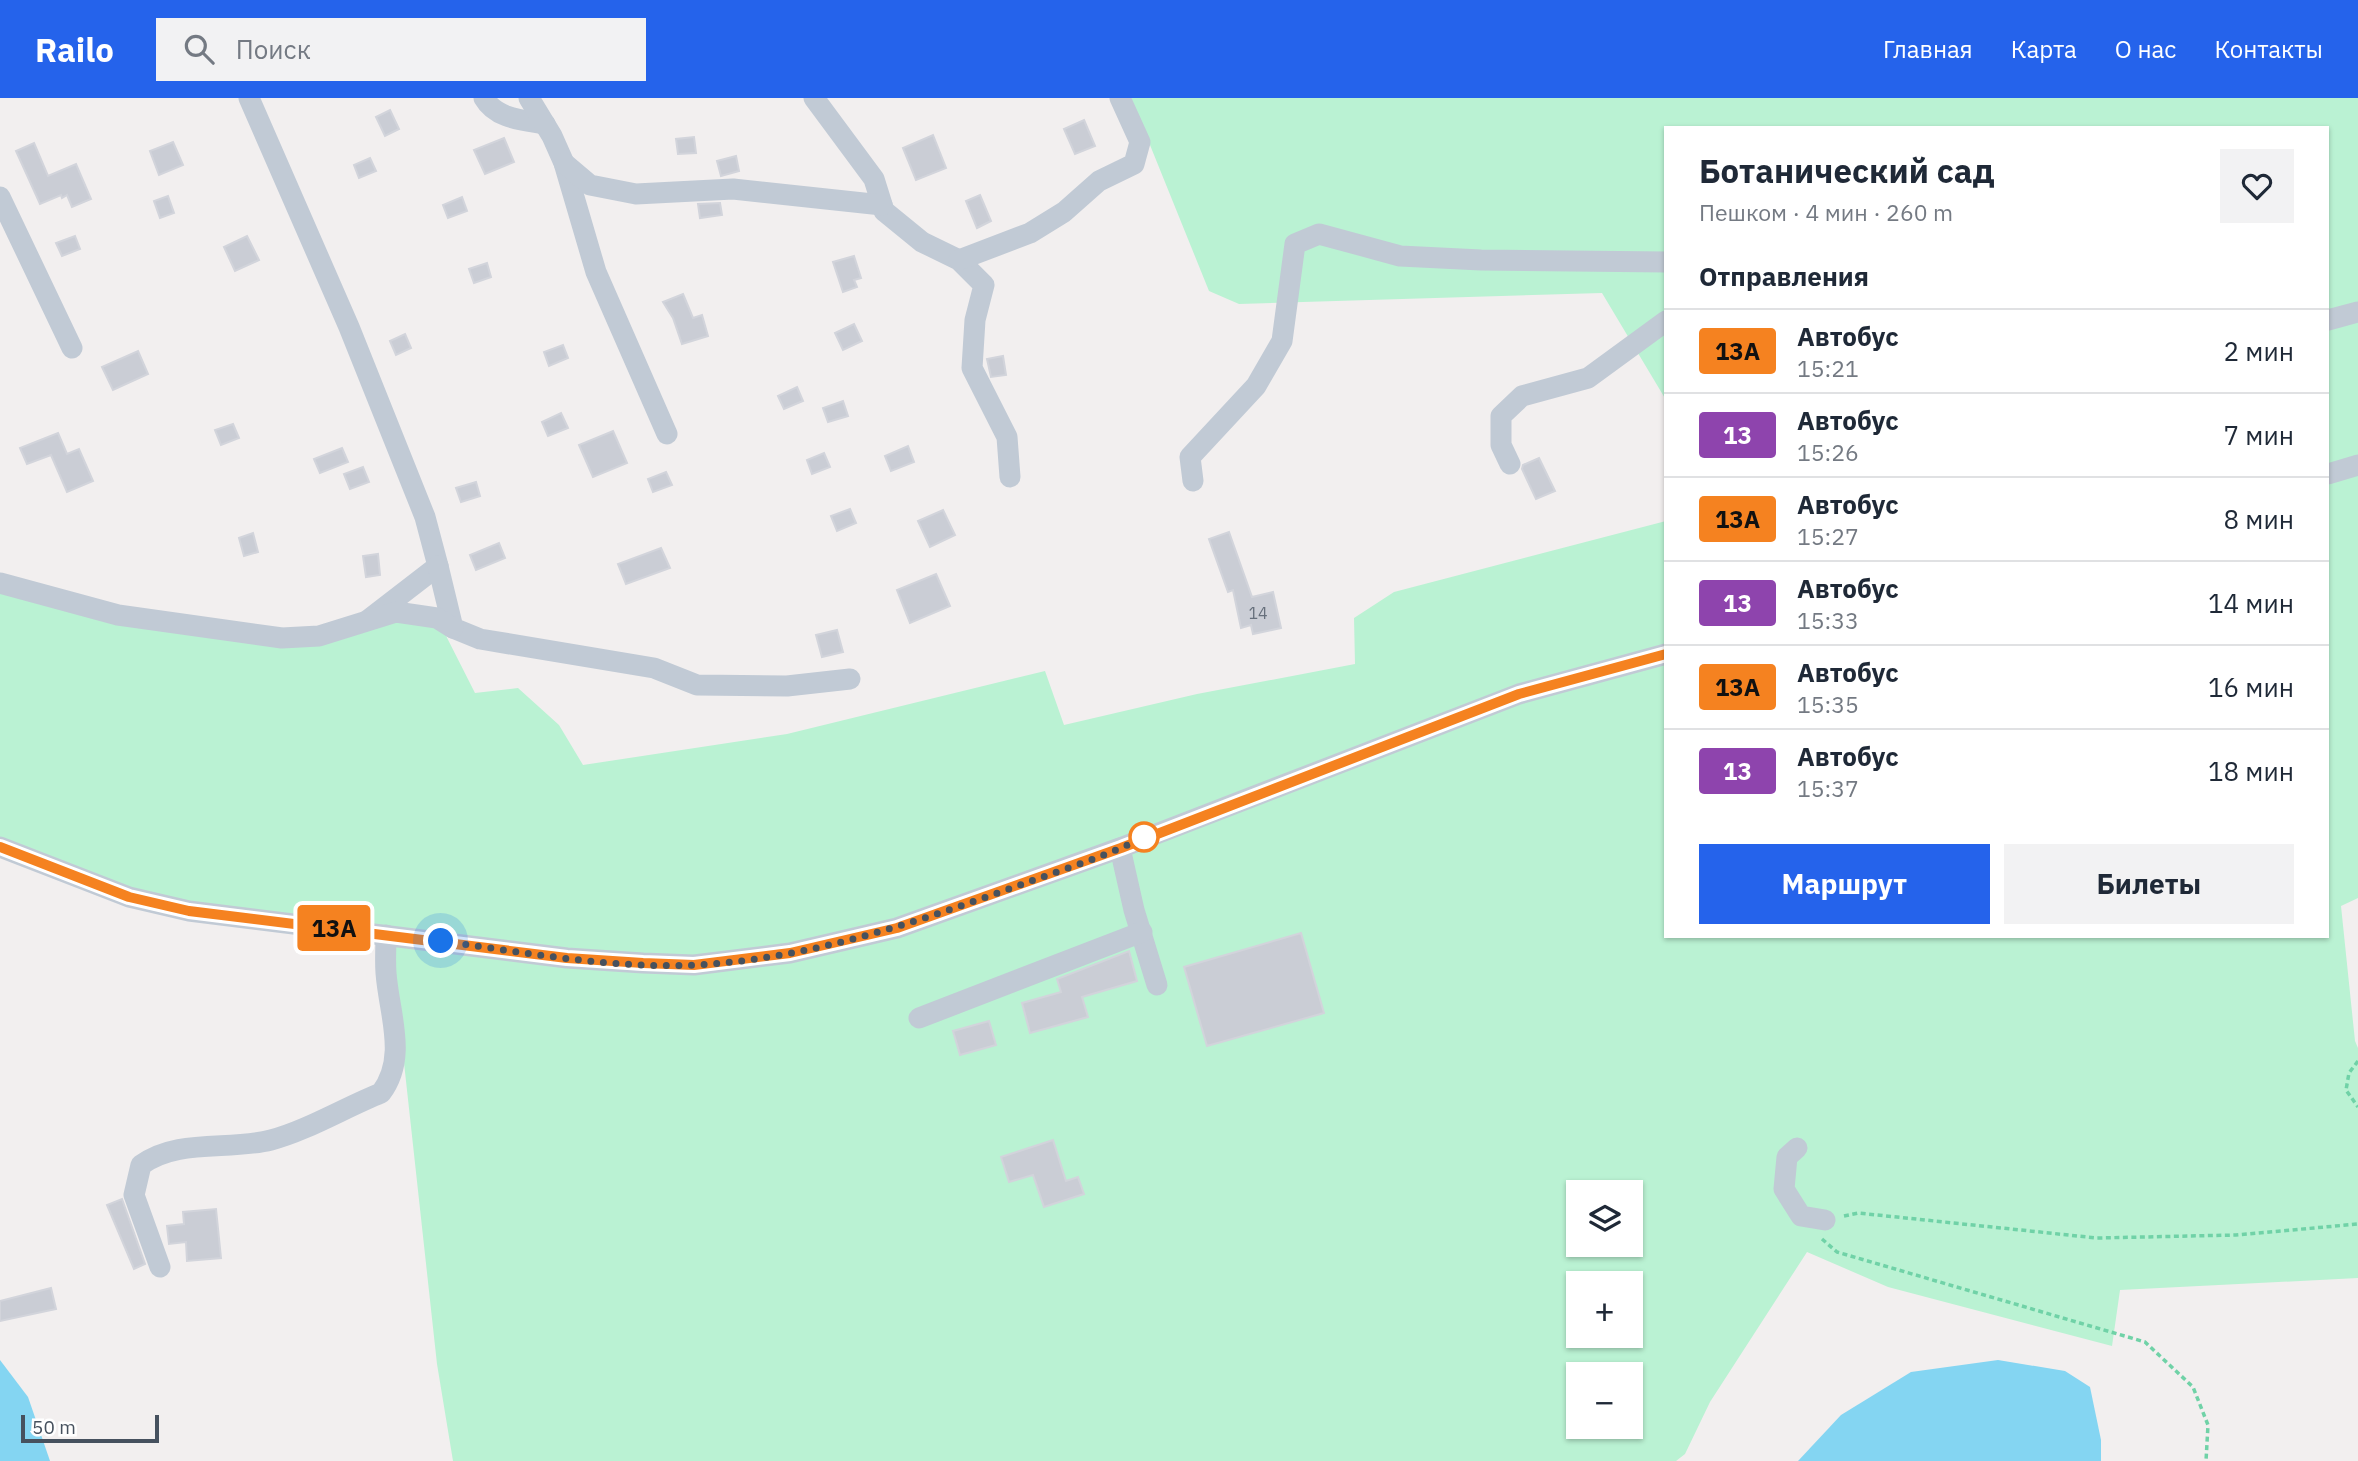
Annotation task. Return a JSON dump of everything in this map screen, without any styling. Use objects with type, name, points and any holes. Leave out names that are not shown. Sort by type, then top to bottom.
[{"type":"street","points":[[250,98],[349,327],[425,517],[453,628]]},
{"type":"street","points":[[484,98],[488,104],[510,118],[545,124]]},
{"type":"street","points":[[529,98],[564,163],[596,272],[667,434]]},
{"type":"street","points":[[814,98],[874,179],[884,211],[922,242],[959,260],[984,285],[975,320],[972,368],[1007,437],[1010,477]]},
{"type":"street","points":[[959,260],[1030,233],[1064,212],[1099,181],[1134,164],[1140,142],[1120,98]]},
{"type":"street","points":[[564,163],[590,185],[636,194],[733,189],[882,205]]},
{"type":"street","points":[[0,197],[72,348]]},
{"type":"street","points":[[1193,481],[1190,457],[1256,386],[1282,341],[1295,244],[1319,234],[1354,246],[1400,256],[1481,260],[1664,262]]},
{"type":"street","points":[[2329,320],[2358,312]]},
{"type":"street","points":[[1510,464],[1501,444],[1500,416],[1522,396],[1588,378],[1664,322]]},
{"type":"street","points":[[2329,474],[2358,465]]},
{"type":"street","points":[[368,621],[438,566]]},
{"type":"street","points":[[0,583],[118,615],[282,638],[319,636],[396,612],[438,618],[453,628],[480,639],[654,668],[697,685],[787,686],[850,679]]},
{"type":"street","points":[[0,847],[156,905],[567,958],[694,965],[731,961],[819,948],[897,928],[1121,848],[1519,694],[1664,655]]},
{"type":"street","points":[[1121,848],[1134,910],[1157,985]]},
{"type":"street","points":[[919,1018],[1142,932]]},
{"type":"street","points":[[159,1267],[134,1195],[141,1165],[156,1154],[183,1148],[273,1140],[381,1093],[390,1081],[396,1062],[396,1045],[386,972],[386,935]]},
{"type":"street","points":[[1797,1148],[1787,1157],[1784,1189],[1801,1216],[1825,1220]]},
{"type":"path","points":[[2358,1061],[2349,1073],[2346,1090],[2358,1107]]},
{"type":"path","points":[[2206,1461],[2208,1425],[2193,1387],[2145,1342],[1837,1252],[1821,1238],[1825,1220],[1858,1213],[2097,1238],[2236,1235],[2358,1224]]},
{"type":"green space","points":[[1131,98],[2358,98],[2358,898],[2341,906],[2355,1041],[2358,1048],[2358,1278],[2120,1290],[2112,1346],[1888,1287],[1807,1252],[1710,1402],[1685,1454],[1676,1461],[453,1461],[437,1364],[390,935],[189,911],[0,847],[0,583],[282,638],[396,612],[437,618],[475,693],[518,688],[559,725],[583,765],[787,734],[1045,671],[1064,725],[1197,694],[1355,664],[1354,618],[1394,592],[1664,522],[1664,938],[2329,938],[2329,126],[1664,126],[1664,397],[1602,293],[1239,304],[1209,291]]},
{"type":"water","points":[[0,1360],[28,1397],[50,1461],[0,1461]]},
{"type":"water","points":[[1998,1360],[2065,1371],[2090,1387],[2101,1440],[2101,1461],[1798,1461],[1841,1415],[1911,1372]]},
{"type":"building","points":[[390,110],[399,129],[385,136],[376,117]]},
{"type":"building","points":[[1084,120],[1095,146],[1075,154],[1064,129]]},
{"type":"building","points":[[933,135],[946,168],[916,180],[903,148]]},
{"type":"building","points":[[694,137],[696,153],[678,154],[676,139]]},
{"type":"building","points":[[504,138],[514,162],[485,174],[474,150]]},
{"type":"building","points":[[173,142],[183,165],[159,175],[150,151]]},
{"type":"building","points":[[34,143],[48,176],[76,164],[91,199],[72,207],[67,195],[62,198],[61,195],[40,204],[16,151]]},
{"type":"building","points":[[736,156],[739,171],[721,176],[717,161]]},
{"type":"building","points":[[370,158],[376,171],[359,178],[354,165]]},
{"type":"building","points":[[980,195],[991,221],[977,228],[966,201]]},
{"type":"building","points":[[168,196],[174,213],[160,218],[154,201]]},
{"type":"building","points":[[462,197],[467,211],[448,218],[443,205]]},
{"type":"building","points":[[720,203],[722,215],[700,218],[698,204]]},
{"type":"building","points":[[75,236],[80,249],[62,256],[56,243]]},
{"type":"building","points":[[247,236],[259,260],[235,271],[224,247]]},
{"type":"building","points":[[854,256],[861,278],[854,280],[857,287],[843,292],[833,262]]},
{"type":"building","points":[[487,263],[491,277],[474,283],[469,269]]},
{"type":"building","points":[[683,294],[693,318],[702,315],[708,336],[682,344],[673,318],[663,302]]},
{"type":"building","points":[[854,324],[862,341],[843,350],[835,333]]},
{"type":"building","points":[[405,334],[411,348],[396,355],[390,341]]},
{"type":"building","points":[[563,345],[568,358],[549,366],[544,352]]},
{"type":"building","points":[[138,351],[148,374],[113,390],[102,367]]},
{"type":"building","points":[[1003,356],[1006,375],[991,377],[987,359]]},
{"type":"building","points":[[797,387],[803,401],[784,409],[778,396]]},
{"type":"building","points":[[843,401],[848,416],[828,422],[823,408]]},
{"type":"building","points":[[561,413],[568,428],[548,436],[542,422]]},
{"type":"building","points":[[233,424],[239,438],[221,445],[215,430]]},
{"type":"building","points":[[613,431],[627,463],[593,477],[579,445]]},
{"type":"building","points":[[58,433],[67,454],[79,449],[93,481],[67,492],[51,455],[27,464],[20,448]]},
{"type":"building","points":[[908,446],[914,462],[891,471],[885,456]]},
{"type":"building","points":[[342,448],[348,462],[320,473],[314,459]]},
{"type":"building","points":[[824,453],[830,467],[812,474],[807,460]]},
{"type":"building","points":[[1539,458],[1555,491],[1536,499],[1522,469],[1523,465]]},
{"type":"building","points":[[363,467],[369,482],[350,489],[344,474]]},
{"type":"building","points":[[666,472],[672,485],[653,492],[648,479]]},
{"type":"building","points":[[476,482],[480,496],[461,502],[456,488]]},
{"type":"building","points":[[850,509],[856,523],[837,531],[831,516]]},
{"type":"building","points":[[943,510],[955,535],[930,547],[918,521]]},
{"type":"building","points":[[1229,532],[1252,597],[1273,592],[1281,628],[1253,634],[1251,625],[1241,628],[1233,590],[1228,592],[1209,539]]},
{"type":"building","points":[[253,533],[258,552],[244,556],[239,538]]},
{"type":"building","points":[[499,543],[505,558],[476,570],[470,555]]},
{"type":"building","points":[[661,548],[670,568],[626,584],[618,564]]},
{"type":"building","points":[[378,554],[380,575],[366,577],[363,556]]},
{"type":"building","points":[[936,574],[950,606],[910,623],[897,590]]},
{"type":"building","points":[[837,630],[843,652],[822,657],[816,635]]},
{"type":"building","points":[[1301,933],[1324,1013],[1207,1046],[1184,967]]},
{"type":"building","points":[[1129,951],[1137,981],[1082,997],[1088,1017],[1030,1033],[1022,1003],[1061,992],[1057,979]]},
{"type":"building","points":[[989,1021],[996,1045],[960,1055],[953,1031]]},
{"type":"building","points":[[1053,1140],[1066,1181],[1078,1177],[1084,1194],[1044,1207],[1033,1175],[1009,1182],[1001,1157]]},
{"type":"building","points":[[122,1199],[145,1264],[134,1269],[107,1205]]},
{"type":"building","points":[[216,1209],[221,1258],[187,1261],[186,1242],[169,1244],[167,1226],[184,1224],[183,1212]]},
{"type":"building","points":[[51,1288],[56,1309],[0,1321],[0,1301]]},
{"type":"bus line","name":"13А","points":[[0,847],[129,897],[189,911],[567,958],[694,965],[731,961],[819,948],[897,928],[1121,848],[1519,694],[1664,655]]},
{"type":"route","points":[[441,941],[567,958],[694,965],[790,953],[856,940],[897,928],[1121,848],[1144,837]]}]
